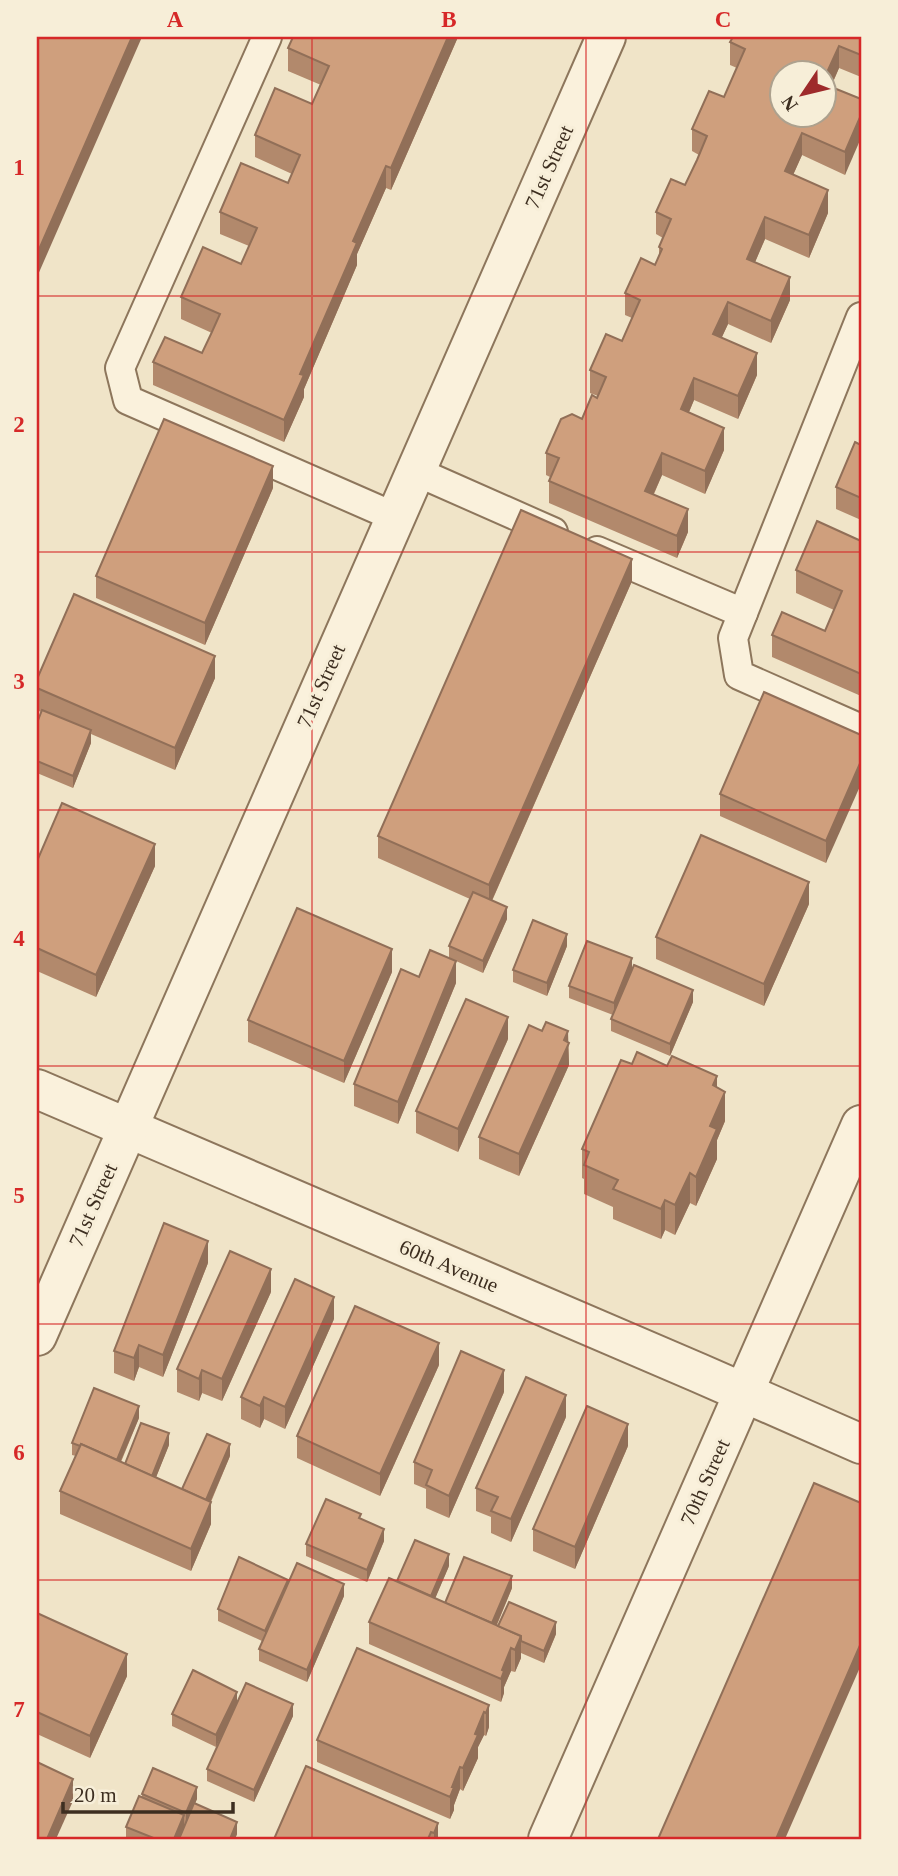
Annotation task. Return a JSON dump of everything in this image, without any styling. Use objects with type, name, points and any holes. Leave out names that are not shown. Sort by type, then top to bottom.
[{"type":"street","name":"71st Street","points":[[37,1336],[606,37]]},
{"type":"street","name":"60th Avenue","points":[[37,1089],[861,1444]]},
{"type":"street","name":"70th Street","points":[[548,1839],[861,1125]]},
{"type":"lane","points":[[267,37],[120,368],[128,400],[395,517]]},
{"type":"lane","points":[[861,317],[733,639],[739,675],[861,729]]},
{"type":"lane","points":[[415,471],[743,613]]},
{"type":"building","points":[[37,37],[132,37],[37,254]]},
{"type":"building","points":[[293,37],[448,37],[391,168],[386,166],[353,241],[357,243],[300,374],[304,375],[284,420],[153,362],[165,337],[202,353],[220,314],[181,297],[203,247],[241,264],[257,228],[220,212],[241,163],[288,183],[300,155],[255,135],[275,88],[312,104],[329,66],[288,48]]},
{"type":"building","points":[[733,37],[861,37],[861,55],[839,46],[833,60],[768,60],[768,130],[838,130],[838,90],[861,99],[861,115],[845,152],[802,133],[785,171],[828,190],[809,235],[765,217],[747,259],[790,277],[771,321],[728,302],[713,334],[757,353],[738,396],[694,378],[681,409],[724,428],[705,471],[662,453],[645,491],[688,509],[677,536],[549,481],[559,458],[546,453],[561,419],[572,414],[582,419],[592,395],[597,398],[606,377],[590,370],[606,334],[622,341],[640,300],[625,293],[641,258],[655,265],[662,249],[659,247],[671,219],[656,212],[671,179],[685,185],[707,136],[692,129],[709,91],[724,97],[745,49],[730,42]]},
{"type":"building","points":[[164,419],[273,466],[205,623],[96,576]]},
{"type":"building","points":[[855,442],[861,445],[861,498],[836,487]]},
{"type":"building","points":[[521,510],[632,559],[489,885],[378,836]]},
{"type":"building","points":[[817,521],[861,541],[861,674],[772,635],[782,612],[825,631],[842,591],[796,570]]},
{"type":"building","points":[[74,594],[215,656],[175,748],[37,688],[37,679]]},
{"type":"building","points":[[764,692],[861,735],[861,761],[826,841],[720,794]]},
{"type":"building","points":[[42,710],[91,730],[73,776],[37,761],[37,723]]},
{"type":"building","points":[[62,803],[155,844],[96,975],[37,948],[37,861]]},
{"type":"building","points":[[701,835],[809,882],[764,984],[656,937]]},
{"type":"building","points":[[473,892],[507,907],[483,961],[449,946]]},
{"type":"building","points":[[297,908],[392,949],[344,1061],[248,1020]]},
{"type":"building","points":[[533,920],[567,934],[547,983],[513,970]]},
{"type":"building","points":[[587,941],[632,958],[614,1003],[569,986]]},
{"type":"building","points":[[430,950],[456,961],[398,1102],[354,1084],[401,969],[419,977]]},
{"type":"building","points":[[634,965],[693,990],[670,1044],[611,1019]]},
{"type":"building","points":[[466,999],[508,1017],[458,1129],[416,1111]]},
{"type":"building","points":[[546,1022],[568,1031],[564,1040],[569,1043],[519,1154],[479,1137],[529,1025],[542,1031]]},
{"type":"building","points":[[637,1052],[667,1066],[672,1056],[717,1076],[713,1085],[725,1092],[710,1126],[717,1129],[696,1177],[690,1173],[675,1205],[665,1200],[661,1209],[613,1189],[618,1180],[584,1165],[589,1152],[582,1149],[621,1060],[632,1064]]},
{"type":"building","points":[[164,1223],[208,1241],[163,1355],[139,1345],[134,1358],[114,1351]]},
{"type":"building","points":[[230,1251],[271,1269],[222,1379],[202,1370],[199,1379],[177,1369]]},
{"type":"building","points":[[295,1279],[334,1297],[285,1407],[264,1397],[260,1406],[241,1397]]},
{"type":"building","points":[[355,1306],[439,1343],[380,1474],[297,1436]]},
{"type":"building","points":[[461,1351],[504,1370],[449,1496],[426,1485],[432,1470],[414,1462]]},
{"type":"building","points":[[526,1377],[566,1395],[511,1519],[491,1511],[498,1497],[476,1488]]},
{"type":"building","points":[[94,1388],[139,1406],[117,1460],[81,1444],[72,1443]]},
{"type":"building","points":[[587,1406],[628,1424],[575,1547],[533,1529]]},
{"type":"building","points":[[141,1423],[169,1433],[152,1476],[125,1464]]},
{"type":"building","points":[[207,1434],[230,1444],[206,1500],[182,1489]]},
{"type":"building","points":[[81,1444],[211,1502],[191,1549],[60,1491]]},
{"type":"building","points":[[814,1483],[861,1503],[861,1643],[776,1839],[658,1839]]},
{"type":"building","points":[[326,1499],[361,1514],[359,1518],[384,1529],[367,1570],[306,1544]]},
{"type":"building","points":[[415,1540],[449,1554],[431,1596],[397,1581]]},
{"type":"building","points":[[239,1557],[288,1580],[265,1631],[218,1609]]},
{"type":"building","points":[[464,1557],[512,1576],[492,1623],[445,1603]]},
{"type":"building","points":[[297,1563],[344,1584],[307,1670],[259,1649]]},
{"type":"building","points":[[389,1578],[521,1636],[515,1650],[511,1648],[501,1679],[369,1622]]},
{"type":"building","points":[[509,1602],[556,1622],[544,1651],[521,1641],[521,1636],[498,1626]]},
{"type":"building","points":[[37,1613],[127,1654],[90,1736],[37,1712]]},
{"type":"building","points":[[357,1648],[489,1705],[463,1768],[460,1767],[450,1797],[317,1740]]},
{"type":"building","points":[[193,1670],[237,1692],[216,1735],[172,1714]]},
{"type":"building","points":[[246,1683],[293,1704],[254,1790],[207,1769]]},
{"type":"building","points":[[37,1762],[73,1779],[47,1839],[37,1839]]},
{"type":"building","points":[[306,1766],[438,1823],[434,1833],[431,1832],[428,1839],[274,1839]]},
{"type":"building","points":[[153,1768],[197,1787],[186,1813],[142,1794]]},
{"type":"building","points":[[139,1796],[184,1815],[174,1839],[156,1839],[126,1827]]},
{"type":"building","points":[[194,1803],[237,1822],[230,1839],[179,1839]]}]
